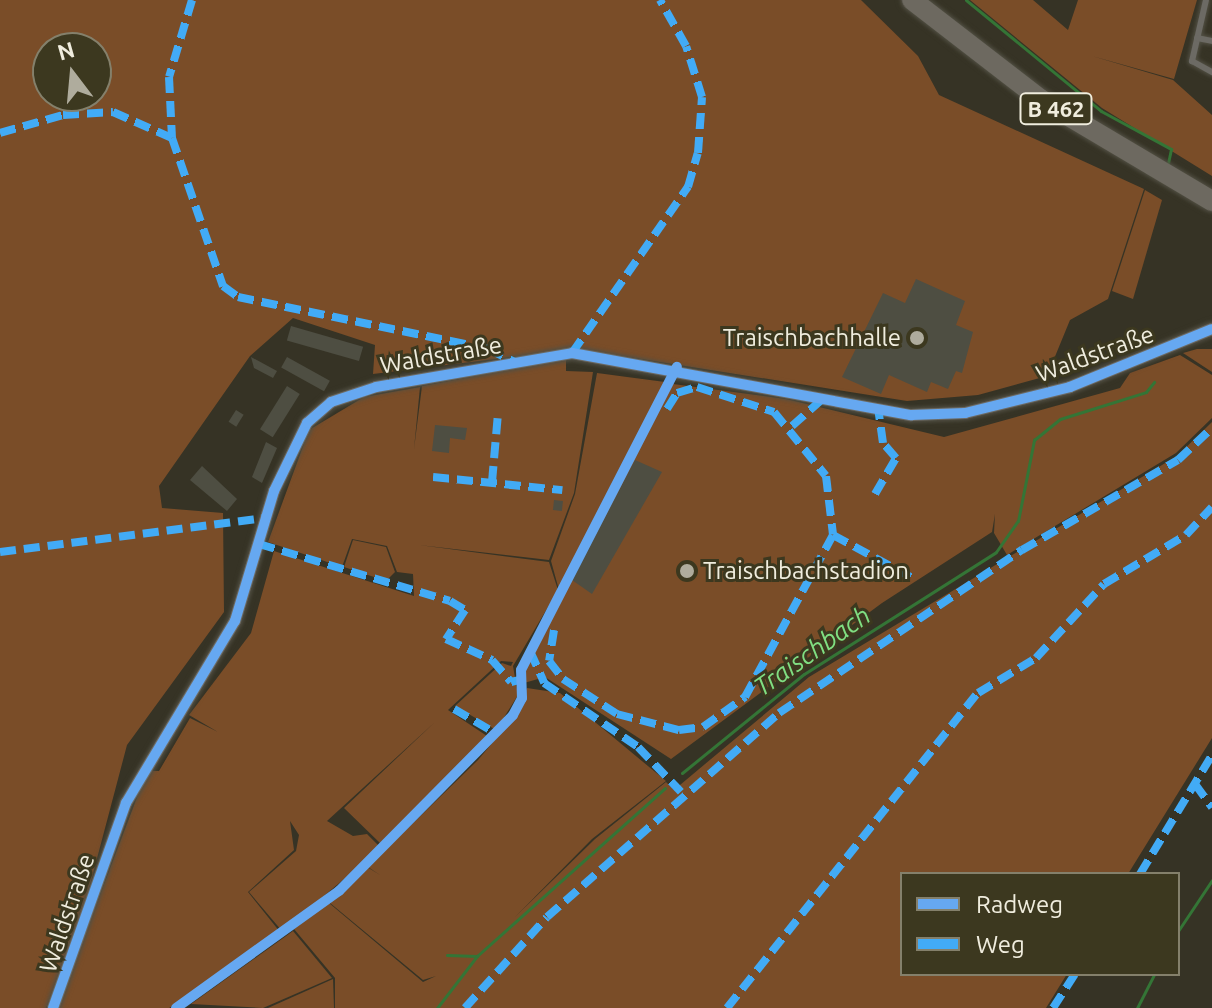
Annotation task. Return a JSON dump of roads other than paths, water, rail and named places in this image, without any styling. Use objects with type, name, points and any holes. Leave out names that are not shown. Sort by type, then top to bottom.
[{"type":"main road","name":"B 462","points":[[912,0],[1053,107],[1212,201]]},
{"type":"street","name":"Waldstraße","points":[[53,1008],[126,803],[235,621],[274,491],[307,423],[331,402],[376,387],[572,353],[911,415],[965,413],[1070,387],[1212,329]]},
{"type":"lane","points":[[1206,0],[1192,61],[1212,72]]},
{"type":"lane","points":[[1197,38],[1212,41]]},
{"type":"waterway","name":"Traischbach","points":[[966,0],[1101,111],[1171,149],[1168,163]]},
{"type":"waterway","name":"Traischbach","points":[[682,773],[804,674],[996,552],[1018,521],[1034,440],[1060,419],[1146,392],[1154,382]]},
{"type":"waterway","name":"Traischbach","points":[[437,1008],[477,956],[665,788]]},
{"type":"waterway","points":[[1180,928],[1212,880]]},
{"type":"waterway","points":[[447,955],[477,956]]},
{"type":"waterway","points":[[1137,1008],[1153,976]]},
{"type":"place","name":"Traischbachhalle","points":[[917,338]]},
{"type":"place","name":"Traischbachstadion","points":[[687,571]]}]
